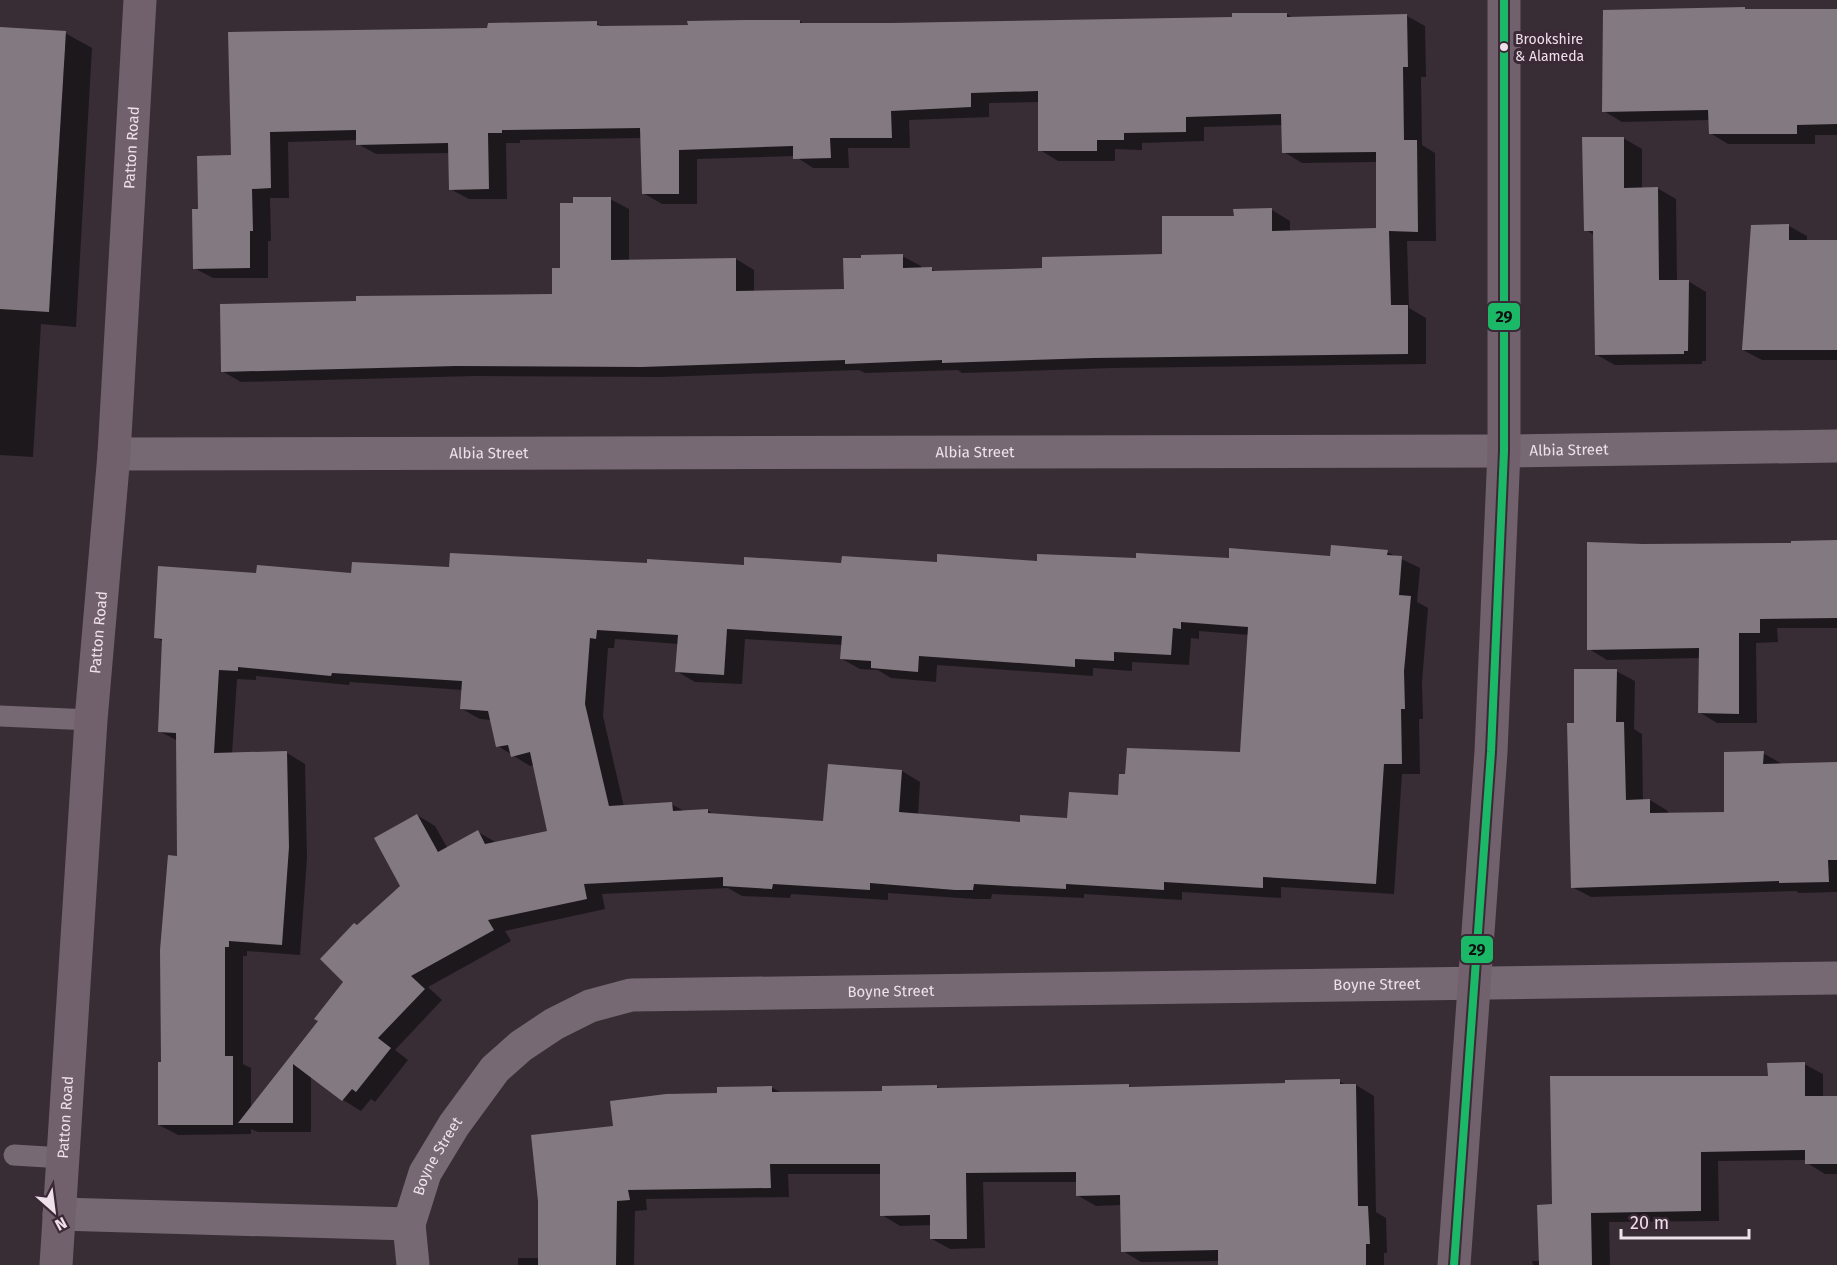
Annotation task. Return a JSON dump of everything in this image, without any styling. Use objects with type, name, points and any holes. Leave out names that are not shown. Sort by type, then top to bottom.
[{"type":"street","name":"Patton Road","points":[[56,1265],[91,720],[114,454],[140,0]]},
{"type":"street","points":[[1454,1265],[1491,752],[1504,452],[1504,0]]},
{"type":"street","name":"Albia Street","points":[[114,454],[1504,452],[1837,446]]},
{"type":"street","name":"Boyne Street","points":[[409,1224],[424,1173],[454,1125],[495,1069],[521,1046],[554,1024],[591,1006],[631,995],[1837,978]]},
{"type":"street","points":[[59,1214],[409,1224],[413,1265]]},
{"type":"lane","points":[[0,717],[91,720]]},
{"type":"lane","points":[[14,1155],[63,1158]]},
{"type":"building","points":[[1745,7],[1745,9],[1837,9],[1837,124],[1797,125],[1797,134],[1709,134],[1708,110],[1602,112],[1603,10]]},
{"type":"building","points":[[1232,13],[1287,13],[1287,17],[1407,14],[1408,67],[1403,67],[1404,140],[1417,140],[1418,232],[1389,231],[1391,305],[1408,305],[1408,354],[1093,358],[942,363],[942,360],[845,364],[845,360],[642,367],[456,366],[221,372],[220,304],[356,301],[356,296],[552,294],[552,268],[560,268],[560,203],[573,203],[573,197],[611,197],[611,260],[736,258],[736,291],[844,289],[843,258],[861,258],[861,255],[903,254],[903,268],[932,267],[932,271],[1042,268],[1042,257],[1162,254],[1162,216],[1234,216],[1233,209],[1272,208],[1272,231],[1376,228],[1376,152],[1282,153],[1281,114],[1186,117],[1186,132],[1124,133],[1124,140],[1097,140],[1097,151],[1038,151],[1038,91],[971,93],[971,107],[891,111],[892,138],[830,138],[831,158],[793,159],[793,146],[679,150],[679,194],[642,194],[640,128],[502,130],[502,133],[488,133],[489,189],[449,190],[448,143],[356,145],[356,130],[270,132],[271,188],[252,189],[253,231],[250,231],[250,268],[193,269],[192,209],[198,209],[197,156],[231,155],[228,32],[487,28],[488,23],[597,21],[597,25],[601,26],[688,25],[687,21],[800,20],[800,23],[891,23],[1232,17]]},
{"type":"building","points":[[0,27],[66,31],[49,312],[0,309]]},
{"type":"building","points":[[1582,137],[1624,137],[1624,188],[1658,187],[1659,280],[1689,280],[1688,351],[1684,351],[1684,354],[1595,355],[1593,231],[1584,231]]},
{"type":"building","points":[[1789,224],[1789,240],[1837,240],[1837,350],[1742,350],[1751,225]]},
{"type":"building","points":[[1837,540],[1837,618],[1760,619],[1760,633],[1739,633],[1739,714],[1698,713],[1699,648],[1587,650],[1587,542],[1791,543],[1791,541]]},
{"type":"building","points":[[1331,545],[1388,550],[1387,555],[1402,556],[1399,595],[1411,596],[1404,671],[1405,709],[1401,709],[1402,764],[1384,764],[1376,884],[1263,877],[1263,888],[1164,882],[1164,890],[1066,884],[1066,889],[974,884],[973,890],[955,890],[870,883],[870,890],[773,884],[772,889],[723,886],[723,877],[584,884],[587,899],[488,920],[494,930],[411,976],[425,989],[378,1038],[391,1048],[356,1092],[352,1089],[342,1101],[293,1064],[293,1123],[238,1123],[318,1021],[314,1019],[343,982],[320,959],[354,923],[357,925],[400,886],[374,838],[417,814],[438,852],[478,830],[485,844],[547,831],[530,752],[511,757],[508,745],[496,747],[488,711],[460,709],[462,681],[332,673],[331,676],[238,667],[238,671],[219,670],[214,753],[287,751],[289,847],[282,945],[229,941],[229,947],[225,947],[225,1056],[233,1056],[233,1125],[158,1125],[158,1062],[161,1062],[160,950],[168,855],[177,856],[176,733],[158,732],[162,639],[154,638],[158,566],[256,573],[257,565],[351,573],[352,562],[449,567],[450,553],[647,563],[647,559],[744,565],[744,557],[841,563],[842,556],[937,562],[937,554],[1037,561],[1037,554],[1136,558],[1136,553],[1229,558],[1229,548],[1330,556]],"holes":[[[1181,622],[1248,627],[1240,752],[1127,748],[1125,774],[1119,774],[1118,795],[1069,792],[1067,818],[1020,815],[1020,822],[899,812],[902,770],[828,764],[823,821],[708,813],[708,809],[673,811],[672,802],[609,806],[585,704],[590,638],[596,639],[597,630],[678,635],[675,672],[724,675],[727,629],[842,636],[840,659],[871,661],[871,668],[918,672],[919,656],[1075,667],[1075,659],[1114,661],[1114,652],[1171,655],[1173,628],[1181,629]]]},
{"type":"building","points":[[1574,669],[1617,669],[1616,722],[1624,722],[1626,800],[1650,799],[1650,813],[1724,812],[1724,752],[1764,751],[1763,764],[1837,762],[1837,860],[1828,860],[1829,882],[1779,883],[1779,881],[1571,888],[1567,723],[1574,723]]},
{"type":"building","points":[[1805,1062],[1805,1096],[1837,1096],[1837,1164],[1805,1164],[1805,1150],[1701,1152],[1701,1211],[1591,1213],[1592,1265],[1539,1265],[1537,1205],[1552,1204],[1550,1076],[1768,1076],[1767,1063]]},
{"type":"building","points":[[1340,1079],[1340,1084],[1356,1084],[1358,1206],[1368,1206],[1370,1244],[1366,1244],[1366,1265],[1218,1265],[1218,1250],[1121,1252],[1120,1195],[1076,1196],[1076,1172],[966,1173],[967,1239],[930,1239],[930,1215],[880,1216],[880,1164],[770,1164],[771,1188],[628,1190],[630,1200],[617,1201],[616,1265],[538,1265],[538,1201],[531,1135],[613,1126],[610,1101],[666,1094],[717,1093],[717,1087],[772,1086],[772,1092],[882,1091],[882,1086],[937,1085],[937,1088],[1129,1084],[1129,1087],[1285,1083],[1285,1080]]},
{"type":"transit line","name":"29","points":[[1454,1265],[1491,752],[1504,451],[1504,0]]},
{"type":"place","name":"Brookshire & Alameda","points":[[1504,47]]}]
